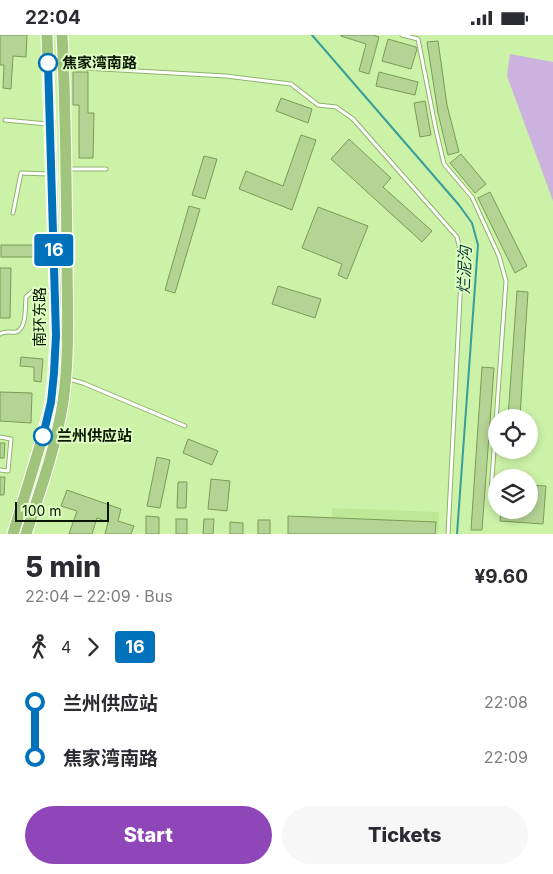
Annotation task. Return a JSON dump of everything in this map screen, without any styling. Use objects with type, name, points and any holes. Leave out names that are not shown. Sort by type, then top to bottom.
[{"type":"highway","name":"南环东路","points":[[13,534],[42,439],[51,402],[54,373],[56,335],[47,35]]},
{"type":"highway","name":"南环东路","points":[[26,534],[54,443],[66,378],[68,338],[65,101],[62,35]]},
{"type":"highway","points":[[50,102],[65,101]]},
{"type":"lane","points":[[402,35],[418,39],[444,163],[472,197],[499,256],[506,281],[493,469]]},
{"type":"lane","points":[[64,67],[217,75],[291,84],[318,105],[336,107],[353,119],[457,237],[462,258],[448,534]]},
{"type":"lane","points":[[5,120],[50,124]]},
{"type":"lane","points":[[66,169],[106,169]]},
{"type":"lane","points":[[13,213],[20,173],[52,174]]},
{"type":"lane","points":[[0,334],[3,331],[15,332],[24,325],[26,297],[34,291],[55,291]]},
{"type":"lane","points":[[66,378],[83,383],[185,426]]},
{"type":"lane","points":[[0,437],[11,439],[8,471],[0,470]]},
{"type":"shaded area","points":[[510,54],[553,62],[553,201],[507,76]]},
{"type":"shaded area","points":[[332,508],[439,512],[438,534],[331,534]]},
{"type":"building","points":[[0,35],[27,35],[26,57],[13,56],[11,89],[3,88],[4,65],[0,65]]},
{"type":"building","points":[[341,35],[373,35],[379,37],[369,74],[359,71],[366,44]]},
{"type":"building","points":[[388,39],[416,47],[411,69],[382,61]]},
{"type":"building","points":[[438,41],[447,105],[459,152],[448,155],[438,113],[427,42]]},
{"type":"building","points":[[73,72],[88,72],[88,113],[94,113],[93,158],[79,158],[79,105],[73,105]]},
{"type":"building","points":[[379,72],[418,82],[415,95],[376,86]]},
{"type":"building","points":[[281,98],[312,109],[308,123],[276,111]]},
{"type":"building","points":[[425,101],[431,135],[420,137],[414,103]]},
{"type":"building","points":[[301,135],[316,140],[292,210],[239,189],[246,171],[283,186]]},
{"type":"building","points":[[349,139],[391,178],[383,187],[432,231],[422,242],[331,159]]},
{"type":"building","points":[[461,154],[486,184],[475,193],[450,163]]},
{"type":"building","points":[[204,156],[217,159],[205,199],[192,195]]},
{"type":"building","points":[[490,192],[527,266],[515,273],[478,198]]},
{"type":"building","points":[[189,206],[200,209],[175,293],[165,290]]},
{"type":"building","points":[[318,207],[368,226],[347,279],[338,275],[342,264],[302,248]]},
{"type":"building","points":[[1,245],[33,245],[33,257],[1,257]]},
{"type":"building","points":[[0,268],[11,268],[10,318],[0,318]]},
{"type":"building","points":[[278,286],[321,299],[315,318],[272,304]]},
{"type":"building","points":[[517,291],[528,292],[521,409],[509,409]]},
{"type":"building","points":[[21,357],[43,359],[41,382],[34,381],[34,367],[20,366]]},
{"type":"building","points":[[482,367],[494,368],[491,409],[488,409],[488,449],[482,530],[471,530]]},
{"type":"building","points":[[0,392],[32,393],[31,423],[0,421]]},
{"type":"building","points":[[188,439],[218,451],[212,465],[183,453]]},
{"type":"building","points":[[0,443],[5,443],[4,458],[0,458]]},
{"type":"building","points":[[157,457],[170,460],[160,508],[147,506]]},
{"type":"building","points":[[0,477],[5,477],[4,495],[0,495]]},
{"type":"building","points":[[211,479],[230,481],[227,511],[208,509]]},
{"type":"building","points":[[178,482],[187,482],[186,508],[177,508]]},
{"type":"building","points":[[538,486],[546,486],[543,524],[500,521],[500,519],[538,519]]},
{"type":"building","points":[[67,490],[121,509],[118,521],[134,526],[131,534],[105,534],[108,522],[97,518],[92,534],[69,534],[77,511],[61,506]]},
{"type":"building","points":[[146,516],[159,517],[159,534],[146,534]]},
{"type":"building","points":[[288,516],[436,522],[435,534],[288,534]]},
{"type":"building","points":[[176,519],[187,519],[187,534],[176,534]]},
{"type":"building","points":[[204,519],[214,519],[213,534],[203,534]]},
{"type":"building","points":[[258,520],[270,520],[270,534],[258,534]]},
{"type":"building","points":[[230,522],[243,523],[243,534],[230,534]]},
{"type":"waterway","name":"烂泥沟","points":[[312,35],[459,205],[472,223],[478,245],[457,534]]},
{"type":"bus line","name":"16","points":[[43,436],[51,402],[56,335],[48,63]]},
{"type":"place","name":"焦家湾南路","points":[[48,63]]},
{"type":"place","name":"兰州供应站","points":[[43,436]]}]
